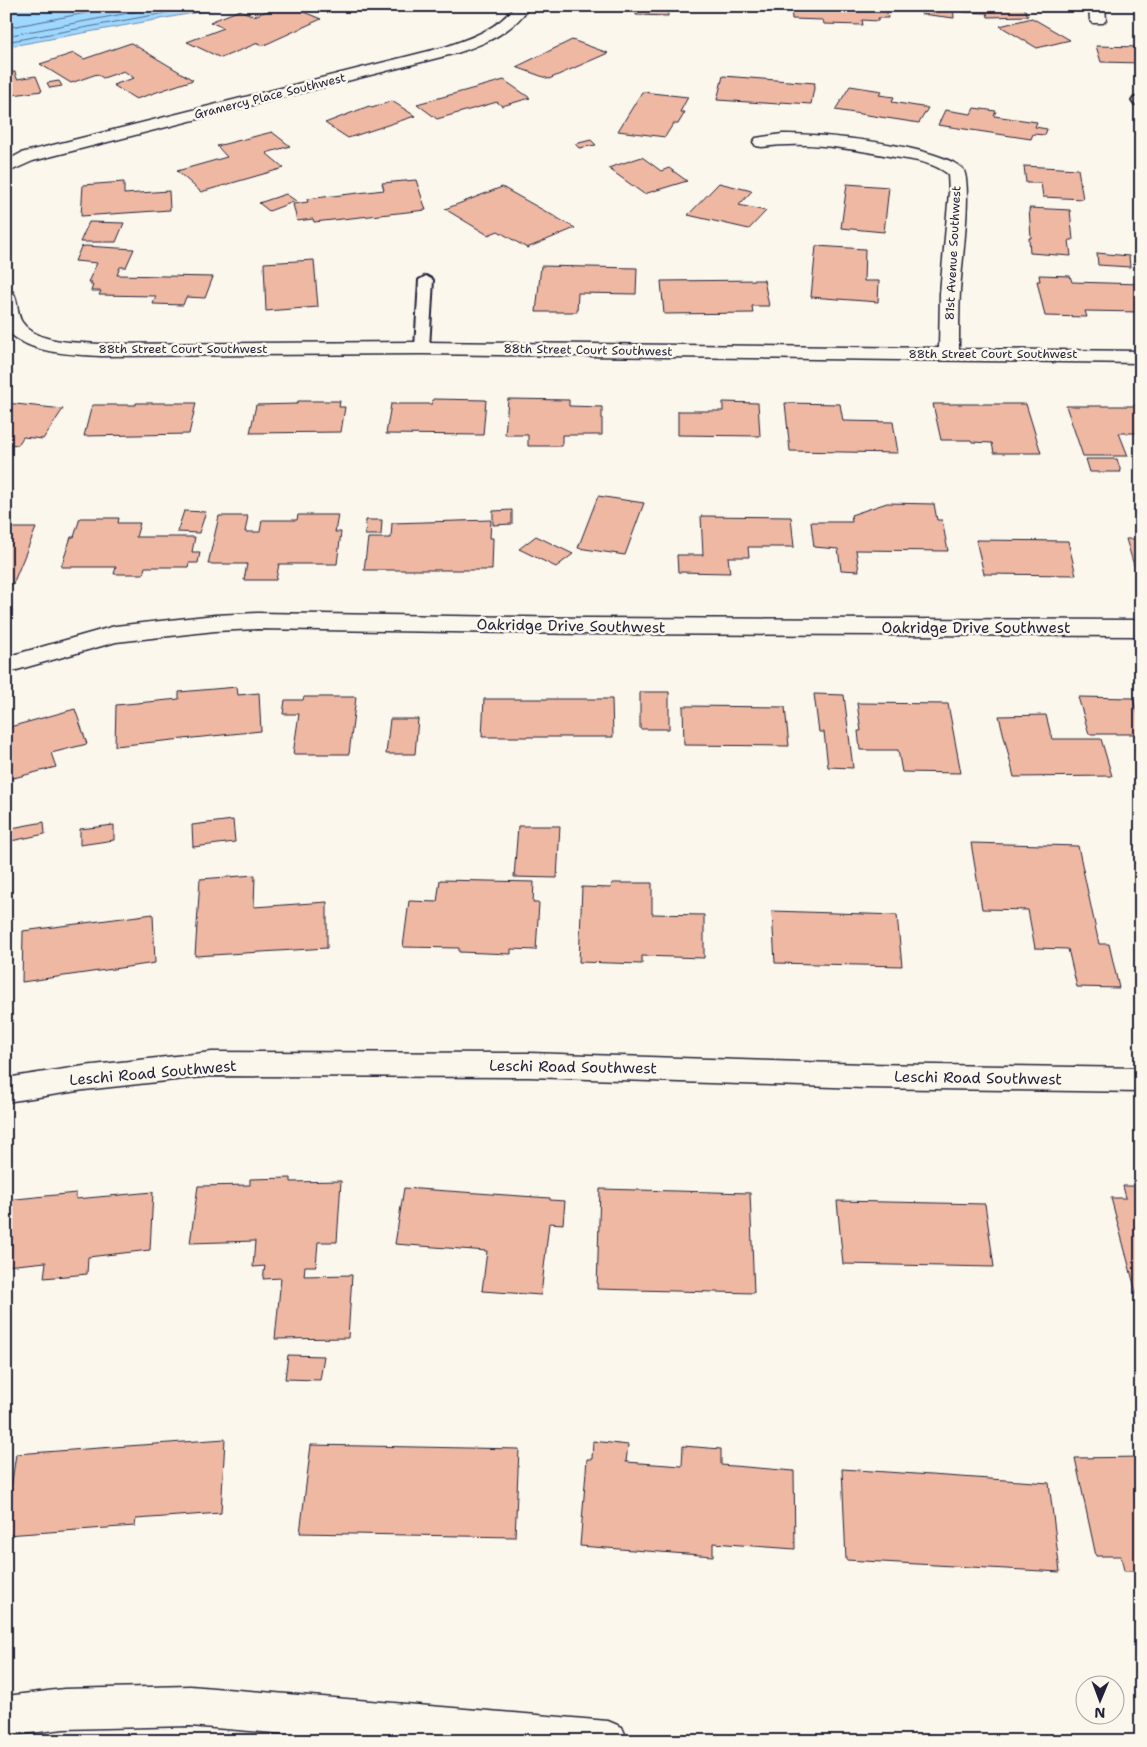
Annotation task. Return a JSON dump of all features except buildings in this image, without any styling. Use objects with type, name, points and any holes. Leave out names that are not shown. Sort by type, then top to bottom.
[{"type":"street","name":"Gramercy Place Southwest","points":[[6,168],[26,157],[450,50],[482,39],[499,30],[516,17],[524,6]]},
{"type":"street","name":"81st Avenue Southwest","points":[[762,142],[802,138],[826,141],[919,156],[933,159],[953,168],[957,173],[958,192],[950,293],[949,354]]},
{"type":"street","name":"88th Street Court Southwest","points":[[6,296],[9,318],[18,329],[37,342],[55,346],[100,350],[422,348],[1141,356]]},
{"type":"street","name":"Oakridge Drive Southwest","points":[[6,665],[115,634],[215,623],[257,621],[585,626],[1141,628]]},
{"type":"street","name":"Leschi Road Southwest","points":[[6,1090],[84,1078],[212,1064],[529,1065],[864,1076],[1141,1080]]},
{"type":"street","points":[[6,1716],[64,1710],[190,1706],[608,1741]]},
{"type":"lane","points":[[422,348],[426,280]]},
{"type":"water","points":[[6,6],[232,6],[6,47]]}]
